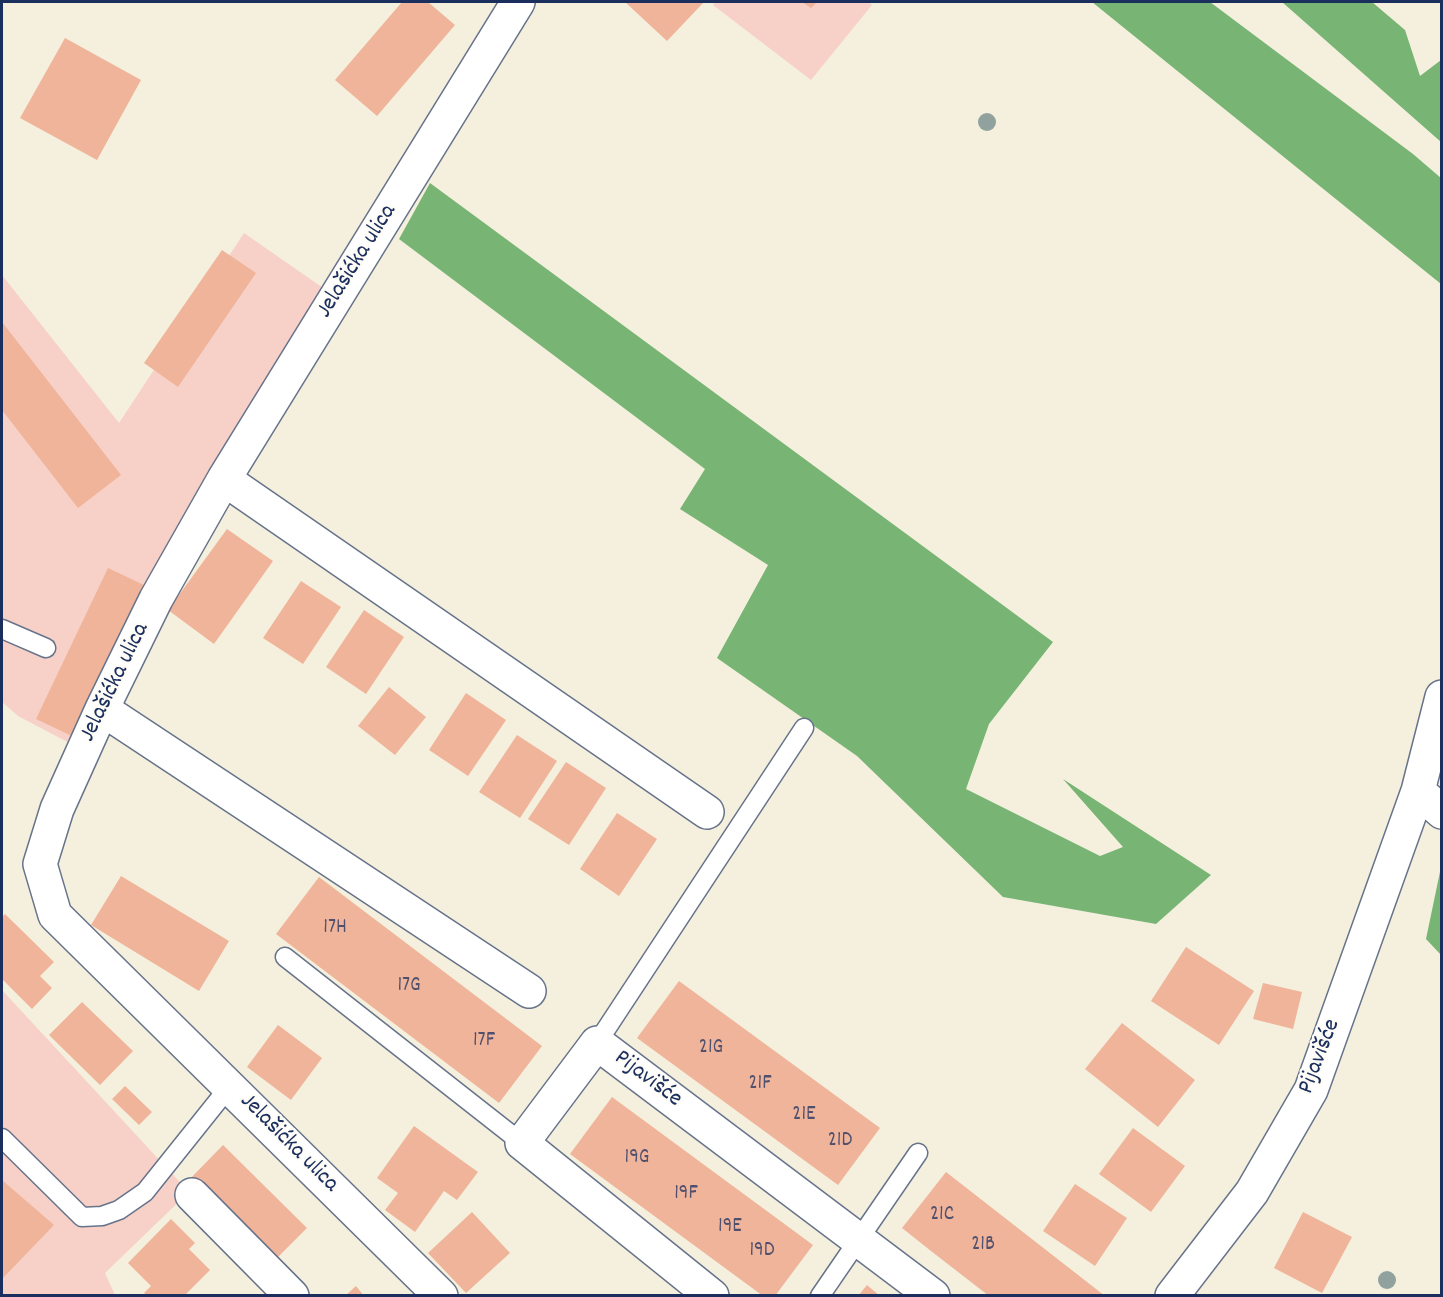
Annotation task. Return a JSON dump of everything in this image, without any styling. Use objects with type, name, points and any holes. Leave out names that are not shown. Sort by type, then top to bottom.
[{"type":"street","name":"Jelašićka ulica","points":[[441,1296],[56,915],[40,864],[57,809],[102,709],[156,599],[224,479],[518,2]]},
{"type":"street","points":[[224,479],[708,812]]},
{"type":"street","name":"Pijavišće","points":[[1172,1296],[1252,1192],[1311,1090],[1430,802],[1442,698]]},
{"type":"street","points":[[102,709],[529,991]]},
{"type":"street","name":"Pijavišće","points":[[522,1143],[597,1043],[933,1296]]},
{"type":"street","points":[[522,1143],[712,1296]]},
{"type":"street","points":[[192,1195],[291,1296]]},
{"type":"lane","points":[[2,629],[46,648]]},
{"type":"lane","points":[[597,1043],[804,728]]},
{"type":"lane","points":[[285,957],[522,1143]]},
{"type":"lane","points":[[2,1138],[82,1217],[102,1216],[119,1210],[144,1192],[230,1087]]},
{"type":"lane","points":[[820,1296],[918,1153]]},
{"type":"shaded area","points":[[715,2],[868,2],[872,5],[811,80],[713,5]]},
{"type":"shaded area","points":[[244,233],[326,290],[77,747],[18,716],[2,702],[2,275],[119,423]]},
{"type":"shaded area","points":[[2,990],[189,1192],[105,1273],[115,1295],[2,1295]]},
{"type":"green space","points":[[1092,2],[1210,2],[1413,154],[1441,178],[1441,284]]},
{"type":"green space","points":[[1282,2],[1372,2],[1405,30],[1420,76],[1441,60],[1441,142]]},
{"type":"green space","points":[[430,183],[1053,642],[989,724],[966,789],[1100,856],[1123,847],[1063,779],[1211,875],[1156,924],[1003,897],[857,756],[717,658],[768,565],[680,509],[705,469],[399,239]]},
{"type":"green space","points":[[1441,867],[1441,955],[1426,939]]},
{"type":"building","points":[[402,2],[428,2],[455,25],[377,116],[335,80]]},
{"type":"building","points":[[625,2],[704,2],[667,41]]},
{"type":"building","points":[[802,2],[817,2],[811,8]]},
{"type":"building","points":[[65,38],[141,80],[97,160],[20,118]]},
{"type":"building","points":[[222,250],[256,273],[178,387],[144,363]]},
{"type":"building","points":[[2,322],[121,475],[78,508],[2,410]]},
{"type":"building","points":[[227,529],[273,561],[214,644],[168,610]]},
{"type":"building","points":[[108,568],[146,586],[74,737],[36,719]]},
{"type":"building","points":[[301,581],[341,607],[303,664],[263,638]]},
{"type":"building","points":[[364,610],[404,637],[366,694],[326,667]]},
{"type":"building","points":[[389,687],[426,717],[395,755],[358,726]]},
{"type":"building","points":[[466,693],[506,720],[468,776],[429,750]]},
{"type":"building","points":[[517,735],[557,761],[520,818],[479,792]]},
{"type":"building","points":[[566,762],[606,788],[569,845],[528,819]]},
{"type":"building","points":[[617,813],[657,839],[619,896],[580,869]]},
{"type":"building","points":[[121,876],[229,941],[199,991],[91,925]]},
{"type":"building","points":[[319,877],[542,1046],[499,1103],[276,934]]},
{"type":"building","points":[[5,914],[54,962],[40,976],[52,988],[32,1009],[2,979],[2,917]]},
{"type":"building","points":[[1186,947],[1254,991],[1219,1045],[1151,1001]]},
{"type":"building","points":[[679,981],[880,1128],[838,1185],[637,1038]]},
{"type":"building","points":[[1263,983],[1302,992],[1293,1029],[1253,1019]]},
{"type":"building","points":[[82,1002],[133,1051],[100,1085],[49,1035]]},
{"type":"building","points":[[1122,1023],[1195,1080],[1158,1127],[1085,1069]]},
{"type":"building","points":[[278,1025],[322,1058],[291,1100],[247,1067]]},
{"type":"building","points":[[125,1086],[152,1112],[139,1125],[112,1099]]},
{"type":"building","points":[[612,1097],[813,1245],[775,1296],[763,1296],[570,1154]]},
{"type":"building","points":[[414,1126],[478,1172],[457,1200],[444,1191],[415,1232],[385,1210],[398,1193],[377,1178]]},
{"type":"building","points":[[1133,1128],[1185,1166],[1151,1212],[1099,1174]]},
{"type":"building","points":[[223,1145],[307,1228],[269,1266],[185,1184]]},
{"type":"building","points":[[946,1172],[1105,1296],[989,1296],[931,1251],[902,1228]]},
{"type":"building","points":[[2,1180],[54,1225],[2,1279]]},
{"type":"building","points":[[1075,1184],[1127,1218],[1095,1266],[1043,1231]]},
{"type":"building","points":[[472,1212],[510,1253],[466,1293],[428,1253]]},
{"type":"building","points":[[1303,1212],[1352,1237],[1322,1293],[1274,1268]]},
{"type":"building","points":[[171,1219],[195,1243],[189,1249],[210,1270],[184,1296],[147,1296],[144,1293],[151,1286],[128,1263]]},
{"type":"building","points":[[867,1285],[880,1296],[858,1296]]},
{"type":"building","points":[[356,1286],[364,1296],[345,1296]]}]
